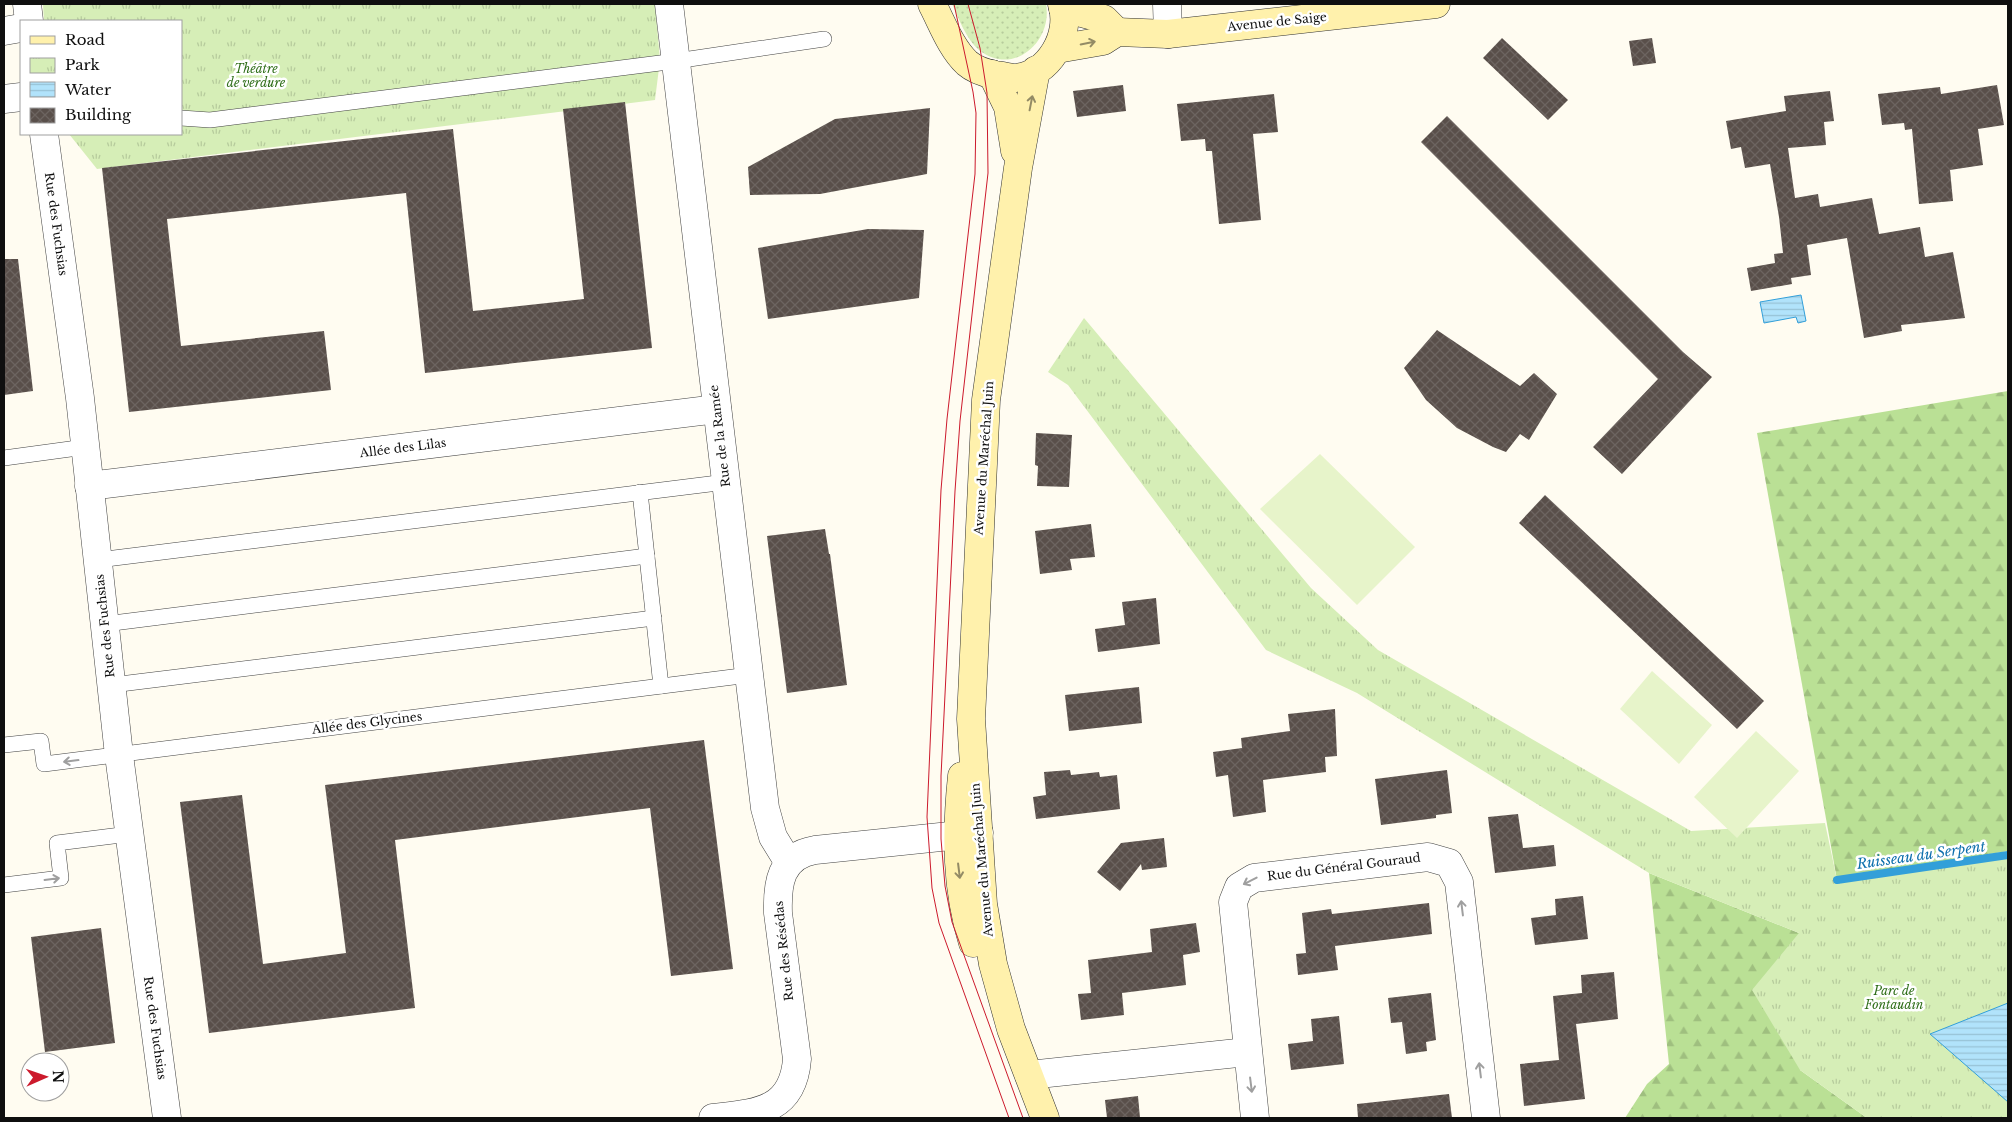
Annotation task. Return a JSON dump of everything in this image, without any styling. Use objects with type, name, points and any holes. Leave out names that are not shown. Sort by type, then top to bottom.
[{"type":"main road","points":[[932,4],[956,50],[968,64],[992,74],[1015,78],[1036,70],[1057,49],[1064,25],[1062,6],[1104,20],[1117,32]]},
{"type":"main road","name":"Avenue de Saige","points":[[1057,49],[1103,41],[1117,32],[1168,34],[1436,4]]},
{"type":"main road","name":"Avenue du Maréchal Juin","points":[[1036,70],[1018,168],[986,400],[971,719],[963,754],[968,835],[962,899],[970,933],[981,966],[1011,1029],[1045,1118]]},
{"type":"main road","name":"Avenue du Maréchal Juin","points":[[992,74],[1008,107],[1018,168]]},
{"type":"street","points":[[27,4],[29,20]]},
{"type":"street","name":"Rue de la Ramée","points":[[669,4],[768,823],[788,863]]},
{"type":"street","points":[[1166,4],[1168,34]]},
{"type":"street","points":[[4,30],[20,28]]},
{"type":"street","points":[[4,99],[20,97]]},
{"type":"street","name":"Rue des Fuchsias","points":[[44,135],[85,447],[129,834],[167,1118]]},
{"type":"street","name":"Allée des Lilas","points":[[89,486],[717,408]]},
{"type":"street","points":[[788,863],[807,851],[968,835]]},
{"type":"street","name":"Rue du Général Gouraud","points":[[1255,1118],[1233,902],[1239,887],[1254,878],[1428,858],[1449,863],[1459,882],[1486,1118]]},
{"type":"street","name":"Rue des Résédas","points":[[713,1118],[757,1113],[778,1102],[789,1092],[796,1077],[797,1059],[778,905],[778,888],[781,875],[788,863]]},
{"type":"street","points":[[1029,1075],[1247,1052]]},
{"type":"lane","points":[[182,118],[210,120],[824,39]]},
{"type":"lane","points":[[4,458],[85,447]]},
{"type":"lane","points":[[98,560],[726,482]]},
{"type":"lane","points":[[640,492],[661,686]]},
{"type":"lane","points":[[105,624],[647,556]]},
{"type":"lane","points":[[112,685],[654,618]]},
{"type":"lane","name":"Allée des Glycines","points":[[4,745],[41,741],[44,764],[749,675]]},
{"type":"lane","points":[[4,885],[62,878],[57,843],[129,834]]},
{"type":"green space","name":"Théâtre de verdure","points":[[43,4],[655,4],[660,60],[655,100],[97,169],[70,135],[182,135],[182,20],[44,20]]},
{"type":"green space","points":[[952,4],[1046,4],[1047,18],[1037,42],[1028,51],[1017,57],[1005,60],[992,57],[974,45],[963,28]]},
{"type":"green space","name":"Parc de Fontaudin","points":[[1084,318],[1311,588],[1378,650],[1691,831],[1825,823],[1837,880],[2008,854],[2008,1118],[1867,1118],[1800,1070],[1752,990],[1799,933],[1649,873],[1357,693],[1266,650],[1068,385],[1048,372]]},
{"type":"green space","points":[[2008,391],[2008,851],[1837,880],[1757,433]]},
{"type":"green space","points":[[1320,454],[1415,547],[1357,605],[1260,509]]},
{"type":"green space","points":[[1652,671],[1712,725],[1679,764],[1620,709]]},
{"type":"green space","points":[[1756,731],[1799,771],[1737,838],[1694,797]]},
{"type":"green space","points":[[1649,873],[1799,933],[1800,1070],[1867,1118],[1625,1118],[1647,1084],[1669,1064]]},
{"type":"water","points":[[1801,295],[1806,321],[1798,323],[1796,317],[1764,323],[1760,302]]},
{"type":"water","points":[[2008,1003],[2008,1102],[1930,1034]]},
{"type":"building","points":[[1502,38],[1568,100],[1548,120],[1483,58]]},
{"type":"building","points":[[1652,38],[1656,63],[1633,66],[1629,41]]},
{"type":"building","points":[[1123,85],[1126,111],[1077,117],[1073,91]]},
{"type":"building","points":[[1997,85],[2004,125],[1978,129],[1983,165],[1950,170],[1953,201],[1919,204],[1912,129],[1905,130],[1904,123],[1882,125],[1878,94],[1940,87],[1941,94]]},
{"type":"building","points":[[1830,91],[1834,121],[1824,122],[1826,145],[1788,148],[1795,198],[1818,194],[1820,207],[1872,198],[1879,234],[1920,227],[1925,257],[1953,252],[1965,318],[1901,325],[1902,331],[1864,338],[1847,238],[1807,245],[1811,275],[1791,278],[1792,284],[1751,291],[1747,268],[1775,263],[1774,254],[1783,253],[1779,217],[1770,164],[1745,168],[1741,147],[1731,149],[1726,121],[1786,111],[1784,96]]},
{"type":"building","points":[[1274,94],[1278,132],[1253,134],[1261,220],[1219,224],[1212,151],[1206,151],[1205,139],[1181,141],[1177,104]]},
{"type":"building","points":[[625,102],[652,348],[425,373],[406,193],[167,219],[181,346],[324,331],[331,390],[129,412],[102,168],[453,129],[473,311],[584,299],[563,109]]},
{"type":"building","points":[[930,108],[927,174],[820,194],[750,195],[748,167],[835,119]]},
{"type":"building","points":[[1447,116],[1683,352],[1712,377],[1622,474],[1593,447],[1658,379],[1421,142]]},
{"type":"building","points":[[868,229],[924,230],[919,298],[768,319],[758,248]]},
{"type":"building","points":[[4,259],[18,259],[33,391],[4,395]]},
{"type":"building","points":[[1437,330],[1520,386],[1534,373],[1557,394],[1529,440],[1520,434],[1506,452],[1493,447],[1457,428],[1426,400],[1404,368]]},
{"type":"building","points":[[1036,433],[1072,435],[1069,487],[1037,486],[1038,466],[1035,465]]},
{"type":"building","points":[[1545,495],[1764,701],[1737,729],[1519,523]]},
{"type":"building","points":[[1091,524],[1095,557],[1070,559],[1072,570],[1040,574],[1035,531]]},
{"type":"building","points":[[825,529],[847,685],[787,693],[767,536]]},
{"type":"building","points":[[1156,598],[1160,644],[1098,652],[1095,629],[1125,625],[1122,602]]},
{"type":"building","points":[[1139,687],[1142,723],[1069,731],[1065,695]]},
{"type":"building","points":[[1335,709],[1337,756],[1325,757],[1326,772],[1263,780],[1266,812],[1233,817],[1228,775],[1216,777],[1213,752],[1242,748],[1241,738],[1290,731],[1288,714]]},
{"type":"building","points":[[704,740],[733,969],[671,976],[650,808],[395,840],[415,1008],[209,1033],[180,802],[242,795],[263,964],[346,953],[325,785]]},
{"type":"building","points":[[1070,770],[1071,775],[1099,772],[1100,777],[1117,775],[1120,809],[1036,819],[1033,797],[1046,795],[1044,772]]},
{"type":"building","points":[[1447,770],[1452,813],[1436,815],[1436,818],[1381,825],[1375,779]]},
{"type":"building","points":[[1518,814],[1523,848],[1554,845],[1556,866],[1495,873],[1488,817]]},
{"type":"building","points":[[1164,838],[1167,867],[1142,870],[1141,864],[1120,891],[1097,872],[1121,843]]},
{"type":"building","points":[[1583,896],[1588,939],[1535,945],[1531,918],[1556,915],[1555,899]]},
{"type":"building","points":[[1429,903],[1432,934],[1335,946],[1338,970],[1298,975],[1296,954],[1306,953],[1302,913],[1331,909],[1332,914]]},
{"type":"building","points":[[1196,923],[1200,952],[1183,955],[1186,985],[1122,993],[1124,1015],[1081,1020],[1078,994],[1091,993],[1088,960],[1152,952],[1150,929]]},
{"type":"building","points":[[101,928],[115,1043],[45,1052],[31,937]]},
{"type":"building","points":[[1614,972],[1618,1019],[1576,1024],[1585,1099],[1524,1106],[1520,1064],[1559,1060],[1553,996],[1582,993],[1581,975]]},
{"type":"building","points":[[1431,993],[1436,1040],[1426,1042],[1427,1051],[1406,1054],[1402,1022],[1391,1023],[1388,998]]},
{"type":"building","points":[[1339,1016],[1344,1064],[1291,1070],[1288,1044],[1313,1041],[1311,1019]]},
{"type":"building","points":[[1449,1094],[1452,1118],[1358,1118],[1357,1104]]},
{"type":"building","points":[[1138,1096],[1140,1118],[1107,1118],[1105,1100]]},
{"type":"waterway","name":"Ruisseau du Serpent","points":[[1837,880],[2008,855]]},
{"type":"tram line","points":[[954,4],[976,113],[975,174],[947,419],[941,490],[927,817],[932,888],[939,923],[1009,1118]]},
{"type":"tram line","points":[[968,4],[980,48],[987,93],[988,173],[960,421],[955,491],[941,776],[941,839],[945,886],[952,922],[1023,1118]]}]
